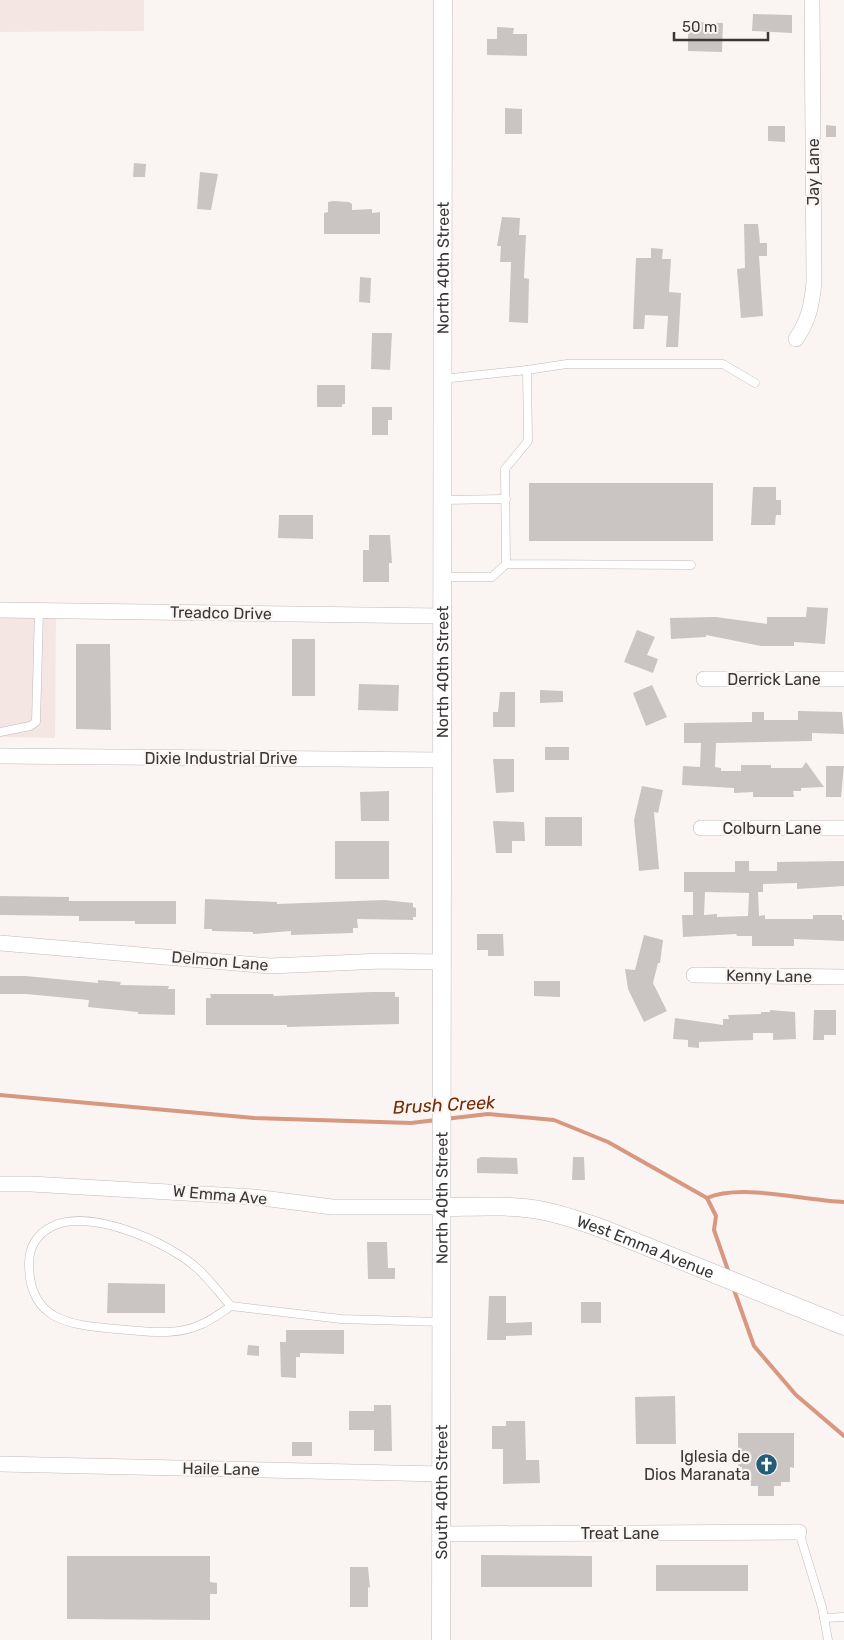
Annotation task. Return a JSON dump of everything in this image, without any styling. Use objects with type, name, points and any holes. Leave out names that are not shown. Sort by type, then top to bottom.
[{"type":"street","name":"North 40th Street","points":[[440,1344],[443,0]]},
{"type":"street","name":"Jay Lane","points":[[796,339],[807,323],[812,306],[814,282],[812,0]]},
{"type":"street","name":"Treadco Drive","points":[[0,610],[441,616]]},
{"type":"street","name":"Derrick Lane","points":[[704,679],[844,679]]},
{"type":"street","name":"Dixie Industrial Drive","points":[[0,756],[441,760]]},
{"type":"street","name":"Colburn Lane","points":[[701,828],[844,828]]},
{"type":"street","name":"Delmon Lane","points":[[0,943],[270,966],[382,961],[441,962]]},
{"type":"street","name":"Kenny Lane","points":[[694,975],[844,977]]},
{"type":"street","name":"W Emma Ave","points":[[0,1184],[51,1184],[254,1197],[332,1207],[440,1207]]},
{"type":"street","name":"West Emma Avenue","points":[[440,1207],[516,1207],[544,1211],[606,1230],[844,1326]]},
{"type":"street","name":"South 40th Street","points":[[440,1344],[441,1640]]},
{"type":"street","name":"Haile Lane","points":[[0,1464],[441,1474]]},
{"type":"street","name":"Treat Lane","points":[[441,1534],[799,1532]]},
{"type":"lane","points":[[442,379],[567,364],[723,364],[755,383]]},
{"type":"lane","points":[[506,564],[505,469],[528,441],[527,370]]},
{"type":"lane","points":[[442,500],[506,499]]},
{"type":"lane","points":[[442,577],[492,577],[506,564],[691,565]]},
{"type":"lane","points":[[0,732],[30,726],[36,722],[39,611]]},
{"type":"lane","points":[[231,1306],[197,1268],[156,1242],[117,1226],[77,1221],[51,1226],[36,1239],[29,1254],[29,1282],[39,1303],[52,1314],[77,1325],[160,1332],[182,1330],[202,1324],[231,1306],[341,1319],[440,1322]]},
{"type":"lane","points":[[799,1532],[824,1618],[828,1640]]},
{"type":"lane","points":[[824,1618],[844,1617]]},
{"type":"shaded area","points":[[0,0],[144,0],[144,31],[0,32]]},
{"type":"shaded area","points":[[0,615],[56,615],[55,738],[0,737]]},
{"type":"building","points":[[753,14],[792,15],[792,33],[752,31]]},
{"type":"building","points":[[688,22],[723,23],[722,52],[688,51]]},
{"type":"building","points":[[497,27],[514,28],[513,34],[527,34],[527,56],[487,55],[487,39],[497,39]]},
{"type":"building","points":[[505,108],[522,109],[522,134],[505,134]]},
{"type":"building","points":[[826,125],[836,126],[836,137],[826,137]]},
{"type":"building","points":[[768,126],[785,126],[785,142],[768,141]]},
{"type":"building","points":[[134,163],[146,164],[145,177],[133,177]]},
{"type":"building","points":[[200,172],[218,174],[211,210],[197,209]]},
{"type":"building","points":[[328,202],[349,202],[352,204],[352,210],[372,209],[372,213],[380,212],[380,234],[324,234],[324,213],[328,212]]},
{"type":"building","points":[[502,217],[520,218],[519,235],[526,235],[524,278],[529,279],[528,323],[509,322],[511,262],[500,262],[501,246],[497,246]]},
{"type":"building","points":[[744,224],[758,224],[760,243],[767,243],[767,256],[759,256],[763,316],[741,318],[737,269],[745,268]]},
{"type":"building","points":[[651,248],[663,249],[662,259],[671,259],[669,292],[681,293],[678,347],[666,347],[668,316],[645,315],[644,329],[633,329],[636,258],[651,258]]},
{"type":"building","points":[[360,277],[371,278],[370,303],[359,302]]},
{"type":"building","points":[[372,333],[392,333],[390,370],[371,369]]},
{"type":"building","points":[[317,385],[345,385],[345,404],[342,404],[342,407],[317,407]]},
{"type":"building","points":[[372,407],[392,407],[392,420],[388,420],[388,435],[372,435]]},
{"type":"building","points":[[529,483],[713,483],[713,541],[529,541]]},
{"type":"building","points":[[753,487],[776,487],[776,500],[781,500],[781,515],[776,515],[775,525],[751,525]]},
{"type":"building","points":[[279,515],[313,515],[313,539],[278,538]]},
{"type":"building","points":[[369,535],[390,535],[392,563],[389,563],[389,582],[363,582],[363,550],[369,550]]},
{"type":"building","points":[[807,607],[828,608],[825,644],[794,642],[794,646],[761,646],[706,635],[706,637],[671,639],[670,618],[716,617],[767,624],[767,617],[806,617]]},
{"type":"building","points":[[637,630],[655,637],[647,655],[658,659],[653,673],[624,662]]},
{"type":"building","points":[[292,639],[315,639],[315,696],[292,696]]},
{"type":"building","points":[[76,644],[110,644],[111,730],[76,729]]},
{"type":"building","points":[[359,684],[399,685],[398,711],[358,710]]},
{"type":"building","points":[[652,685],[667,717],[646,726],[633,693]]},
{"type":"building","points":[[540,690],[563,691],[563,702],[540,703]]},
{"type":"building","points":[[500,692],[515,692],[515,727],[493,727],[493,712],[498,712]]},
{"type":"building","points":[[798,711],[842,712],[844,734],[812,733],[812,741],[716,743],[715,767],[721,768],[721,771],[741,771],[741,765],[771,765],[771,768],[802,768],[806,762],[824,787],[801,788],[801,791],[793,791],[794,797],[753,797],[753,792],[734,793],[734,788],[682,785],[683,766],[700,767],[701,743],[684,743],[684,723],[752,722],[752,712],[764,712],[764,720],[798,720]]},
{"type":"building","points":[[545,747],[569,747],[569,760],[545,760]]},
{"type":"building","points":[[493,759],[514,759],[514,792],[496,793]]},
{"type":"building","points":[[826,766],[844,766],[841,797],[826,797]]},
{"type":"building","points":[[642,786],[663,790],[658,813],[654,812],[659,869],[639,871],[634,820]]},
{"type":"building","points":[[389,791],[389,821],[361,821],[360,792]]},
{"type":"building","points":[[545,817],[582,817],[582,846],[545,846]]},
{"type":"building","points":[[493,821],[524,822],[525,841],[512,841],[512,853],[496,853]]},
{"type":"building","points":[[335,841],[389,841],[389,879],[335,879]]},
{"type":"building","points":[[735,861],[749,861],[749,871],[777,871],[777,862],[844,861],[844,886],[797,889],[797,883],[763,884],[763,892],[758,892],[759,916],[765,915],[765,919],[813,919],[813,915],[842,915],[842,920],[844,920],[844,941],[794,939],[794,946],[752,946],[752,936],[737,936],[736,934],[683,937],[682,915],[693,915],[693,892],[684,892],[684,872],[735,872]],"holes":[[[705,892],[749,893],[748,916],[717,917],[717,914],[704,915]]]},
{"type":"building","points":[[0,896],[69,897],[69,901],[176,901],[176,924],[135,924],[135,921],[79,921],[79,916],[0,915]]},
{"type":"building","points":[[205,899],[277,902],[277,904],[384,900],[413,903],[413,907],[416,908],[416,917],[413,917],[413,920],[357,919],[358,928],[353,928],[353,933],[291,935],[291,931],[253,934],[253,932],[212,931],[212,929],[204,929]]},
{"type":"building","points":[[477,934],[503,934],[504,956],[488,956],[488,950],[477,950]]},
{"type":"building","points":[[644,935],[663,940],[660,963],[658,963],[653,983],[667,1011],[644,1022],[628,989],[625,969],[635,970]]},
{"type":"building","points":[[0,976],[26,976],[98,983],[98,980],[121,982],[120,985],[169,986],[168,989],[175,989],[175,1015],[138,1014],[138,1012],[88,1007],[89,1000],[26,994],[0,994]]},
{"type":"building","points":[[534,981],[560,981],[560,997],[534,996]]},
{"type":"building","points":[[395,992],[395,997],[399,997],[399,1024],[287,1027],[287,1025],[206,1025],[206,998],[211,998],[210,994],[273,994],[274,996]]},
{"type":"building","points":[[770,1010],[795,1012],[796,1039],[773,1040],[773,1033],[753,1033],[753,1040],[699,1042],[699,1048],[688,1047],[688,1040],[673,1039],[675,1018],[723,1025],[723,1019],[729,1019],[728,1015],[761,1014],[761,1012],[770,1012]]},
{"type":"building","points":[[814,1010],[836,1010],[836,1035],[824,1035],[824,1040],[813,1040]]},
{"type":"building","points":[[481,1157],[517,1158],[518,1174],[477,1173],[477,1159]]},
{"type":"building","points":[[573,1157],[584,1157],[585,1180],[572,1180]]},
{"type":"building","points":[[367,1242],[387,1242],[388,1268],[395,1268],[395,1279],[368,1279]]},
{"type":"building","points":[[108,1283],[165,1284],[165,1313],[107,1313]]},
{"type":"building","points":[[489,1296],[506,1296],[506,1323],[532,1322],[532,1335],[506,1336],[506,1340],[487,1340]]},
{"type":"building","points":[[581,1302],[601,1302],[601,1323],[581,1323]]},
{"type":"building","points":[[286,1330],[344,1330],[344,1354],[300,1353],[300,1357],[296,1357],[296,1378],[281,1377],[280,1342],[286,1342]]},
{"type":"building","points":[[248,1345],[259,1346],[259,1356],[247,1355]]},
{"type":"building","points":[[675,1396],[676,1444],[636,1444],[635,1397]]},
{"type":"building","points":[[374,1405],[391,1405],[392,1451],[374,1451],[374,1430],[349,1430],[349,1411],[374,1411]]},
{"type":"building","points":[[506,1421],[525,1421],[526,1460],[539,1460],[540,1483],[503,1484],[503,1449],[492,1449],[492,1426],[506,1426]]},
{"type":"building","name":"Iglesia de Dios Maranata","points":[[738,1433],[794,1433],[794,1468],[790,1467],[790,1482],[781,1482],[781,1486],[774,1486],[774,1496],[758,1496],[758,1486],[751,1486],[751,1482],[742,1482],[742,1467],[738,1467]]},
{"type":"building","points":[[292,1442],[312,1442],[312,1456],[292,1456]]},
{"type":"building","points":[[481,1555],[592,1556],[592,1587],[481,1587]]},
{"type":"building","points":[[67,1556],[210,1556],[210,1582],[217,1583],[217,1594],[210,1594],[210,1620],[67,1619]]},
{"type":"building","points":[[656,1565],[748,1565],[748,1591],[656,1591]]},
{"type":"building","points":[[350,1567],[368,1567],[370,1588],[368,1587],[368,1607],[350,1607]]},
{"type":"waterway","name":"Brush Creek","points":[[0,1095],[254,1118],[411,1123],[436,1120]]},
{"type":"waterway","name":"Brush Creek","points":[[445,1119],[488,1114],[554,1120],[608,1142],[707,1198],[716,1216],[714,1230],[729,1273]]},
{"type":"waterway","points":[[707,1198],[721,1194],[755,1192],[844,1202]]},
{"type":"waterway","name":"Brush Creek","points":[[733,1287],[754,1346],[796,1395],[844,1436]]},
{"type":"place","name":"Iglesia de Dios Maranata","points":[[766,1465]]}]
